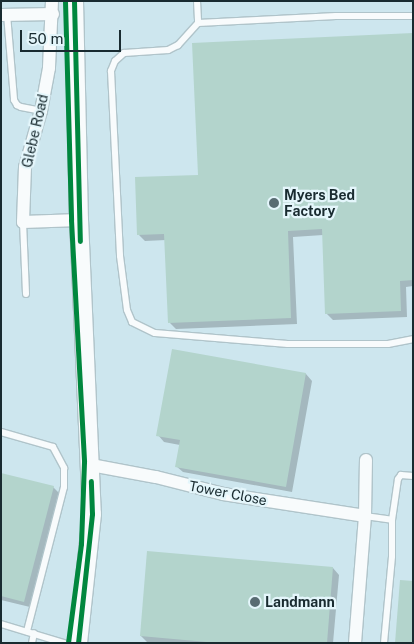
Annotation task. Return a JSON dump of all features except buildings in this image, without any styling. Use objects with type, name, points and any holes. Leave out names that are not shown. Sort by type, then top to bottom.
[{"type":"street","points":[[74,1],[79,220],[92,514],[78,643]]},
{"type":"street","name":"Glebe Road","points":[[4,15],[52,7],[49,68],[41,111],[26,167],[22,222]]},
{"type":"street","points":[[22,222],[79,220]]},
{"type":"street","points":[[355,643],[365,516],[366,460]]},
{"type":"street","name":"Tower Close","points":[[91,465],[156,477],[223,494],[365,516]]},
{"type":"lane","points":[[196,1],[198,23]]},
{"type":"lane","points":[[4,15],[14,100],[21,107],[41,111]]},
{"type":"lane","points":[[413,16],[336,16],[198,23],[178,45],[168,50],[124,53],[115,61],[110,72],[120,256],[127,310],[132,322],[155,333],[288,344],[388,344],[413,339]]},
{"type":"lane","points":[[22,222],[26,294]]},
{"type":"lane","points":[[1,432],[53,447],[64,468],[64,486],[27,631]]},
{"type":"lane","points":[[384,643],[392,556],[392,520],[398,479],[401,475],[413,476]]},
{"type":"lane","points":[[365,516],[392,520]]},
{"type":"lane","points":[[1,624],[34,633],[52,641],[64,643]]},
{"type":"lane","points":[[32,643],[34,633]]},
{"type":"cycle path","points":[[65,1],[71,220],[84,462],[81,544],[68,643]]},
{"type":"cycle path","points":[[74,1],[80,241]]},
{"type":"cycle path","points":[[78,643],[92,514],[91,481]]},
{"type":"place","name":"Myers Bed Factory","points":[[274,203]]},
{"type":"place","name":"Landmann","points":[[255,602]]}]
